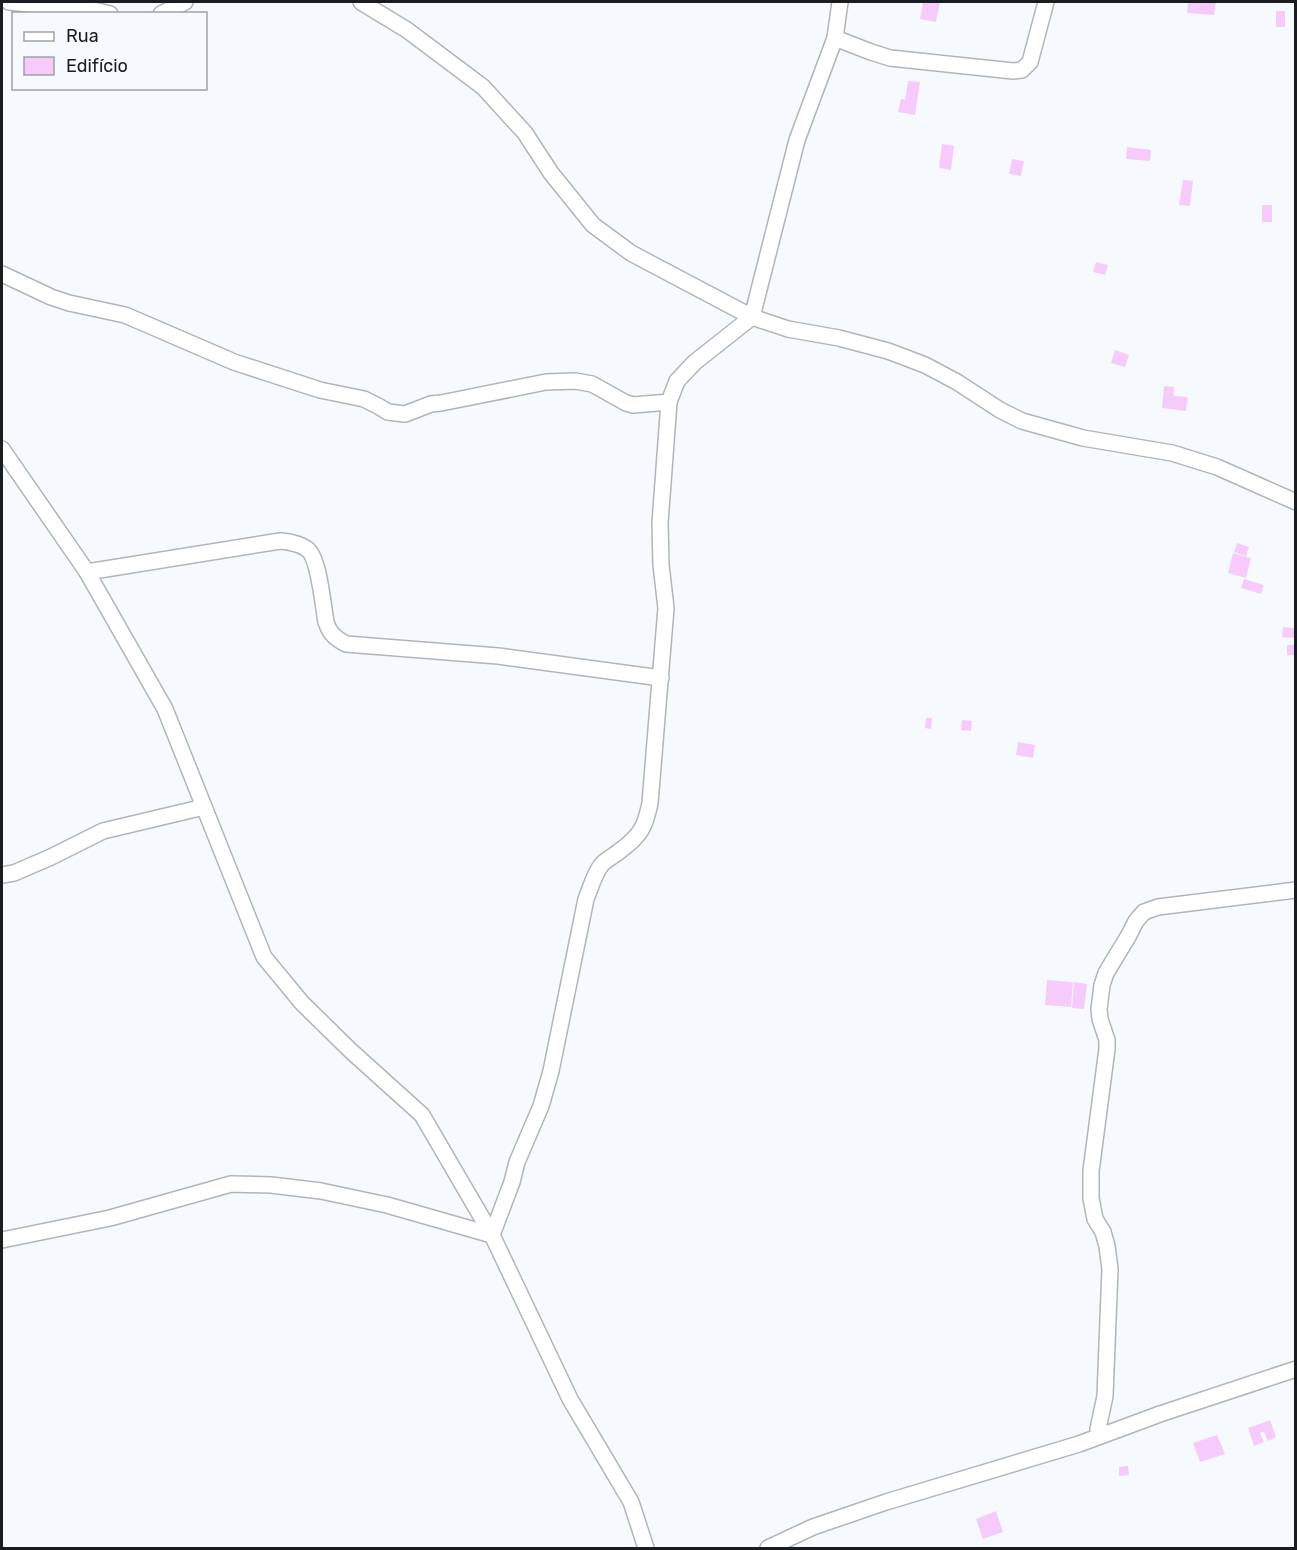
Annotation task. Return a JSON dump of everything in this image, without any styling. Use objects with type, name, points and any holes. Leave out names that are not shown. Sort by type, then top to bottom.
[{"type":"street","points":[[9,2],[102,12]]},
{"type":"street","points":[[165,12],[185,2]]},
{"type":"street","points":[[361,2],[407,30],[483,87],[525,133],[551,173],[593,225],[632,254],[752,317],[788,328],[888,351],[925,365],[1022,421],[1083,438],[1172,453],[1217,467],[1296,502]]},
{"type":"street","points":[[492,1235],[517,1162],[542,1106],[586,899],[594,877],[603,863],[638,836],[646,822],[651,803],[666,608],[661,565],[660,523],[669,402],[677,381],[695,362],[752,317],[797,140],[836,38],[840,2]]},
{"type":"street","points":[[836,38],[890,58],[1012,71],[1022,70],[1030,62],[1046,2]]},
{"type":"street","points":[[2,274],[51,297],[124,315],[234,362],[320,390],[364,399],[396,414],[405,414],[431,404],[546,382],[575,381],[592,384],[633,405],[669,402]]},
{"type":"street","points":[[2,449],[87,572],[165,709],[264,957],[302,1003],[422,1115],[492,1235],[570,1399],[631,1502],[646,1548]]},
{"type":"street","points":[[87,572],[280,541],[296,543],[309,549],[316,563],[328,630],[335,638],[346,644],[498,656],[661,678]]},
{"type":"street","points":[[2,875],[14,873],[103,831],[204,807]]},
{"type":"street","points":[[1099,1436],[1098,1429],[1105,1396],[1110,1269],[1107,1246],[1103,1232],[1095,1219],[1091,1198],[1091,1171],[1107,1049],[1107,1040],[1099,1010],[1101,985],[1136,921],[1144,912],[1158,907],[1296,890]]},
{"type":"street","points":[[2,1240],[110,1218],[231,1184],[271,1185],[321,1191],[387,1205],[492,1235]]},
{"type":"street","points":[[768,1548],[813,1527],[886,1502],[1079,1444],[1160,1414],[1296,1369]]},
{"type":"building","points":[[923,2],[940,2],[936,22],[920,19]]},
{"type":"building","points":[[1188,2],[1216,2],[1214,15],[1187,13]]},
{"type":"building","points":[[1276,11],[1285,11],[1285,27],[1276,27]]},
{"type":"building","points":[[908,81],[920,82],[915,115],[898,112],[901,99],[905,100]]},
{"type":"building","points":[[942,144],[954,146],[951,170],[939,168]]},
{"type":"building","points":[[1127,147],[1151,150],[1150,161],[1126,159]]},
{"type":"building","points":[[1012,159],[1024,161],[1021,176],[1009,174]]},
{"type":"building","points":[[1183,180],[1193,181],[1190,206],[1179,205]]},
{"type":"building","points":[[1262,205],[1272,205],[1272,222],[1262,222]]},
{"type":"building","points":[[1096,262],[1108,265],[1105,275],[1093,272]]},
{"type":"building","points":[[1115,350],[1129,355],[1125,367],[1111,363]]},
{"type":"building","points":[[1164,386],[1174,387],[1174,396],[1188,397],[1186,411],[1162,408]]},
{"type":"building","points":[[1237,543],[1249,547],[1246,556],[1234,552]]},
{"type":"building","points":[[1233,553],[1251,558],[1246,578],[1228,573]]},
{"type":"building","points":[[1244,579],[1264,585],[1261,594],[1241,588]]},
{"type":"building","points":[[1283,627],[1294,628],[1294,638],[1282,637]]},
{"type":"building","points":[[1287,645],[1296,645],[1296,655],[1287,655]]},
{"type":"building","points":[[926,718],[932,718],[931,729],[925,728]]},
{"type":"building","points":[[962,720],[972,721],[971,731],[961,730]]},
{"type":"building","points":[[1018,742],[1035,745],[1033,758],[1016,755]]},
{"type":"building","points":[[1047,980],[1073,982],[1071,1007],[1045,1005]]},
{"type":"building","points":[[1074,982],[1087,984],[1084,1009],[1072,1008]]},
{"type":"building","points":[[1270,1420],[1276,1437],[1268,1441],[1264,1432],[1260,1433],[1264,1442],[1254,1446],[1248,1428]]},
{"type":"building","points":[[1217,1435],[1225,1454],[1200,1462],[1193,1443]]},
{"type":"building","points":[[1128,1466],[1129,1475],[1119,1476],[1119,1467]]},
{"type":"building","points":[[996,1511],[1003,1532],[983,1539],[976,1519]]}]
